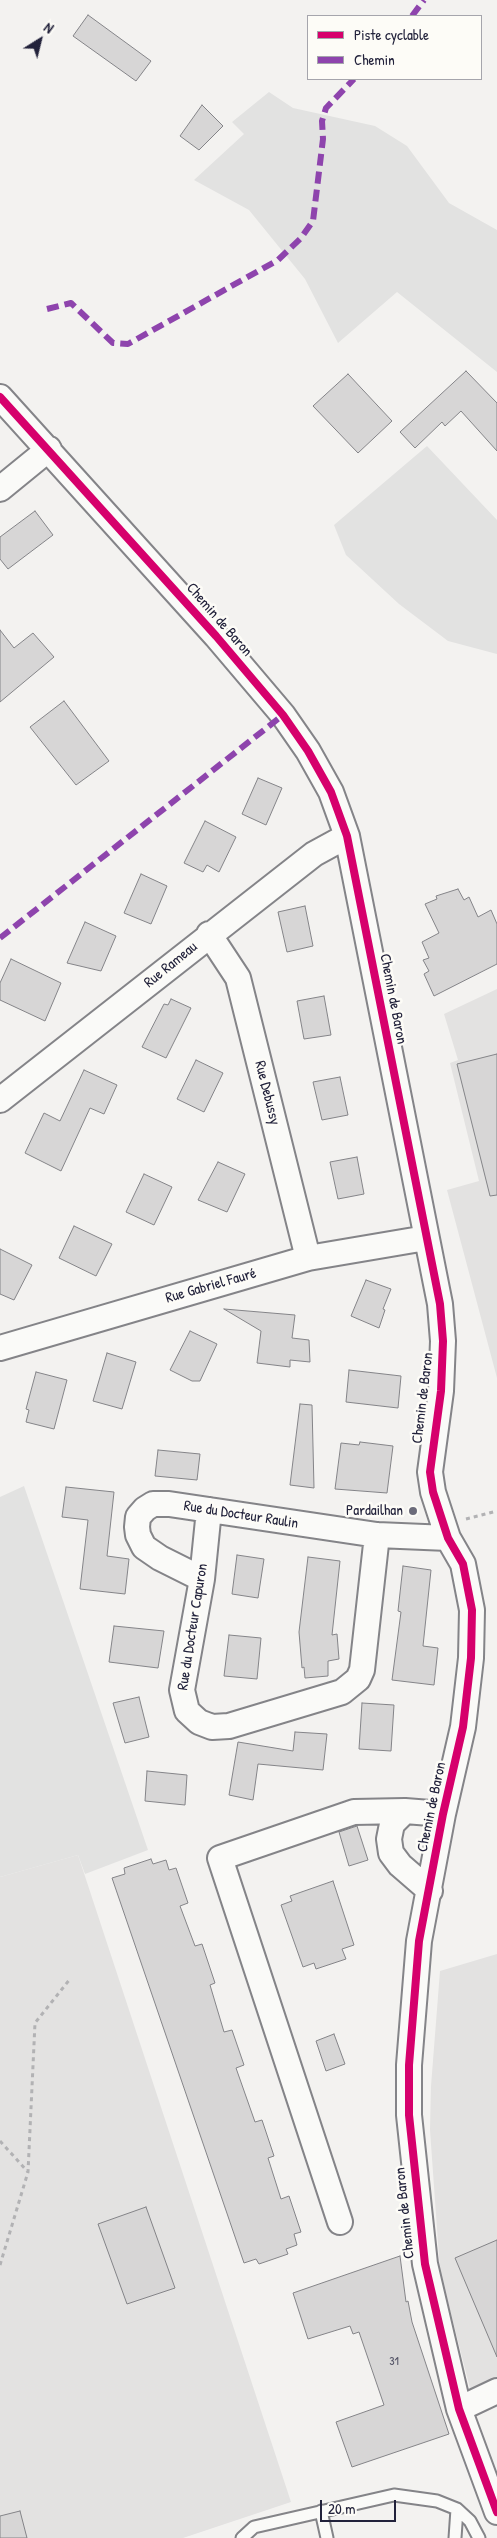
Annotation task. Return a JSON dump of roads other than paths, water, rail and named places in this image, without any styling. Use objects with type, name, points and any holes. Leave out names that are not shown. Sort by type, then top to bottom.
[{"type":"street","name":"Chemin de Baron","points":[[0,397],[49,449],[283,714],[308,751],[331,792],[347,836],[440,1304],[443,1341],[440,1391],[430,1455],[433,1492],[448,1538],[463,1564],[472,1610],[471,1658],[463,1727],[443,1814],[430,1891],[419,1941],[409,2065],[409,2114],[425,2264],[459,2409],[497,2512]]},
{"type":"street","points":[[0,489],[49,449]]},
{"type":"street","name":"Rue Rameau","points":[[0,1100],[209,934],[314,854],[347,836]]},
{"type":"street","name":"Rue Debussy","points":[[209,934],[238,978],[308,1258]]},
{"type":"street","name":"Rue Gabriel Fauré","points":[[0,1348],[308,1258],[426,1238]]},
{"type":"street","name":"Rue du Docteur Raulin","points":[[202,1579],[160,1558],[144,1547],[138,1536],[137,1527],[138,1518],[145,1509],[153,1504],[169,1504],[377,1535],[448,1538]]},
{"type":"street","name":"Rue du Docteur Capuron","points":[[208,1510],[202,1579],[182,1699],[187,1711],[199,1722],[212,1727],[229,1726],[342,1692],[358,1679],[362,1670],[377,1535]]},
{"type":"street","points":[[340,2222],[220,1858],[354,1812],[405,1811],[443,1814]]},
{"type":"street","points":[[405,1811],[392,1824],[389,1839],[392,1853],[400,1865],[430,1891]]},
{"type":"street","points":[[459,2409],[497,2391]]},
{"type":"lane","points":[[242,2538],[254,2527],[394,2495],[437,2501],[457,2509],[470,2521],[479,2538]]},
{"type":"lane","points":[[455,2538],[457,2509]]},
{"type":"lane","points":[[322,2511],[327,2538]]},
{"type":"place","name":"Pardailhan","points":[[413,1511]]}]
